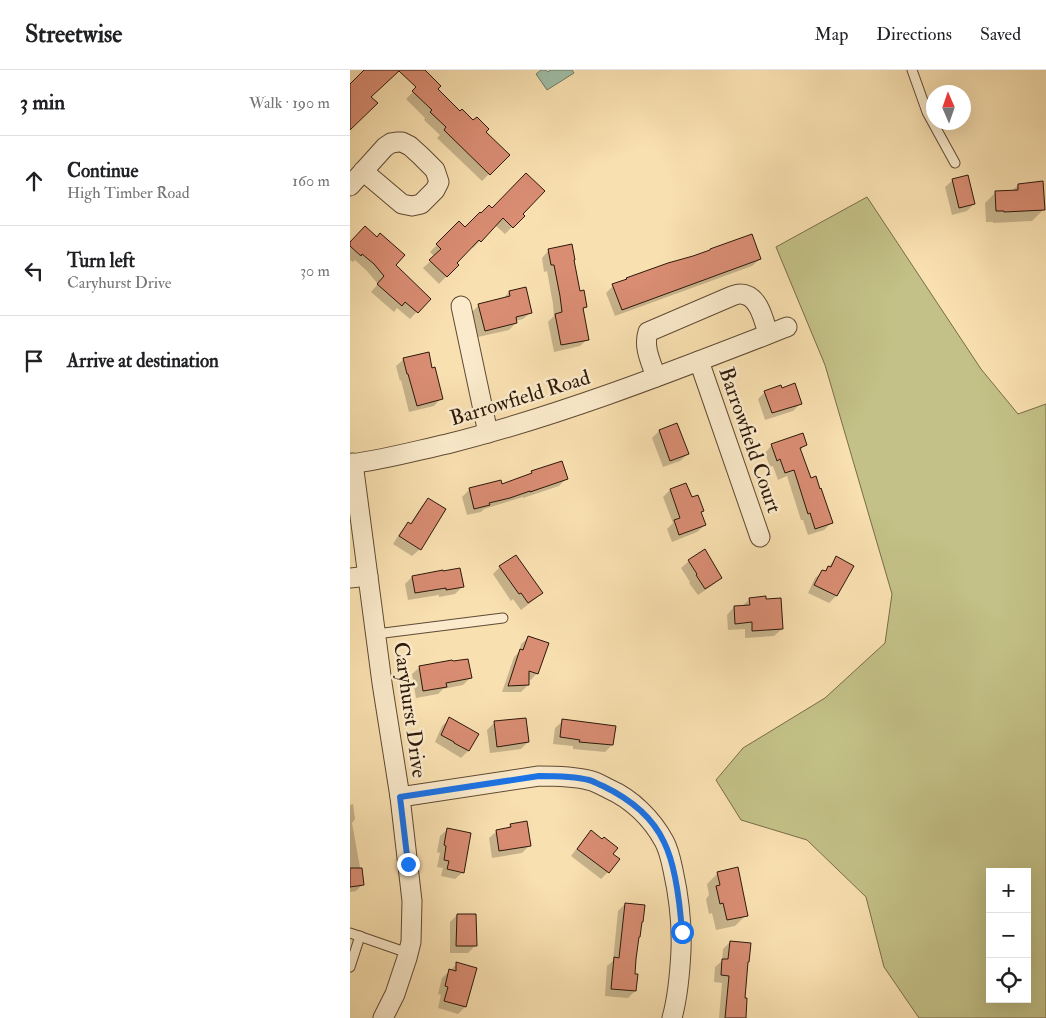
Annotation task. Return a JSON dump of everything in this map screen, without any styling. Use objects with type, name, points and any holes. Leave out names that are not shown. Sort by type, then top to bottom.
[{"type":"street","points":[[350,186],[364,171],[389,145],[395,142],[402,142],[416,151],[435,170],[439,182],[435,190],[421,204],[412,206],[402,204],[364,171]]},
{"type":"street","points":[[656,377],[645,340],[648,332],[732,296],[748,295],[754,300],[768,334]]},
{"type":"street","points":[[461,306],[488,433]]},
{"type":"street","name":"Barrowfield Court","points":[[760,537],[699,361],[787,326]]},
{"type":"street","name":"Barrowfield Road","points":[[351,464],[411,452],[488,433],[575,406],[699,361]]},
{"type":"street","name":"Caryhurst Drive","points":[[351,464],[359,577],[376,634],[400,797],[412,901],[411,942],[395,994],[383,1018]]},
{"type":"street","points":[[400,797],[539,776],[556,776],[589,780],[618,793],[630,801],[655,826],[665,842],[677,889],[682,932],[678,986],[672,1018]]},
{"type":"lane","points":[[912,70],[927,112],[956,164]]},
{"type":"lane","points":[[376,634],[503,618]]},
{"type":"lane","points":[[350,932],[408,953]]},
{"type":"lane","points":[[350,967],[360,936]]},
{"type":"shaded area","points":[[541,70],[548,72],[550,70],[572,70],[574,73],[547,90],[536,74]]},
{"type":"shaded area","points":[[867,197],[981,369],[1018,414],[1046,404],[1046,1018],[919,1018],[884,967],[866,897],[807,840],[741,820],[716,780],[743,748],[825,698],[885,643],[892,594],[825,365],[776,247]]},
{"type":"building","points":[[364,70],[425,70],[441,86],[438,89],[460,111],[462,109],[473,120],[477,117],[489,129],[486,132],[510,155],[490,175],[444,130],[446,127],[412,91],[416,87],[399,71],[371,97],[378,103],[350,130],[350,84]]},
{"type":"building","points":[[526,173],[545,191],[523,214],[525,216],[513,228],[503,218],[481,242],[479,240],[457,263],[459,265],[447,277],[429,260],[441,249],[436,244],[459,221],[465,227],[489,205],[492,208]]},
{"type":"building","points":[[968,175],[975,204],[959,208],[952,179]]},
{"type":"building","points":[[1043,181],[1045,210],[996,211],[995,191],[1018,190],[1018,184]]},
{"type":"building","points":[[365,226],[377,237],[380,233],[405,255],[396,265],[431,299],[418,313],[405,302],[402,306],[377,284],[384,276],[374,264],[350,246],[350,242]]},
{"type":"building","points":[[752,234],[761,259],[622,310],[612,284]]},
{"type":"building","points":[[572,244],[580,291],[584,290],[587,307],[583,308],[589,340],[561,345],[555,314],[562,312],[560,296],[554,265],[551,265],[548,249]]},
{"type":"building","points":[[526,287],[532,313],[516,317],[517,323],[485,331],[478,304],[510,296],[509,291]]},
{"type":"building","points":[[429,352],[432,368],[435,367],[443,399],[417,406],[403,358]]},
{"type":"building","points":[[795,383],[802,404],[772,413],[764,391],[781,385],[782,388]]},
{"type":"building","points":[[677,423],[689,454],[670,461],[659,430]]},
{"type":"building","points":[[803,433],[807,445],[800,448],[811,478],[816,476],[833,523],[815,529],[810,513],[808,514],[794,470],[785,473],[780,459],[777,461],[771,444]]},
{"type":"building","points":[[562,461],[568,479],[474,509],[469,488],[501,480],[502,484],[532,473],[531,471]]},
{"type":"building","points":[[686,483],[692,497],[698,495],[704,511],[701,512],[706,525],[679,535],[674,520],[680,518],[670,489]]},
{"type":"building","points":[[428,498],[446,509],[421,550],[399,536],[408,522],[411,524]]},
{"type":"building","points":[[705,549],[722,578],[705,589],[688,560]]},
{"type":"building","points":[[516,555],[543,593],[528,603],[521,593],[519,594],[499,566]]},
{"type":"building","points":[[836,556],[854,566],[837,596],[814,585],[822,570],[826,571],[828,566],[831,567]]},
{"type":"building","points":[[460,568],[464,587],[415,593],[412,576]]},
{"type":"building","points":[[766,596],[766,599],[781,598],[783,629],[752,631],[752,622],[735,624],[734,606],[750,605],[749,598]]},
{"type":"building","points":[[528,636],[549,643],[538,674],[529,671],[529,685],[508,686],[520,649],[523,650]]},
{"type":"building","points":[[468,659],[472,678],[446,683],[447,687],[423,691],[419,666]]},
{"type":"building","points":[[449,717],[479,734],[469,751],[441,735]]},
{"type":"building","points":[[526,718],[529,742],[497,747],[494,721]]},
{"type":"building","points":[[562,719],[616,726],[613,745],[579,742],[580,740],[560,737]]},
{"type":"building","points":[[527,821],[531,846],[499,851],[496,830],[511,827],[510,824]]},
{"type":"building","points":[[447,828],[471,833],[464,873],[447,869],[449,861],[444,860],[446,846],[444,845]]},
{"type":"building","points":[[591,830],[618,848],[613,854],[620,859],[609,873],[577,849]]},
{"type":"building","points":[[738,867],[748,916],[727,920],[723,903],[720,904],[716,886],[720,885],[717,872]]},
{"type":"building","points":[[350,868],[362,868],[364,885],[350,887]]},
{"type":"building","points":[[625,903],[645,905],[636,959],[635,974],[638,974],[636,991],[611,989],[614,957],[619,958]]},
{"type":"building","points":[[457,914],[476,914],[477,946],[456,946]]},
{"type":"building","points":[[730,941],[751,943],[745,998],[747,998],[746,1018],[725,1018],[729,976],[721,975],[722,959],[728,959]]},
{"type":"building","points":[[456,962],[477,968],[466,1007],[444,1001],[448,987],[445,986],[449,969],[456,971]]},
{"type":"route","points":[[408,864],[400,797],[539,776],[589,780],[618,793],[630,801],[655,826],[665,842],[676,881],[682,932]]}]
